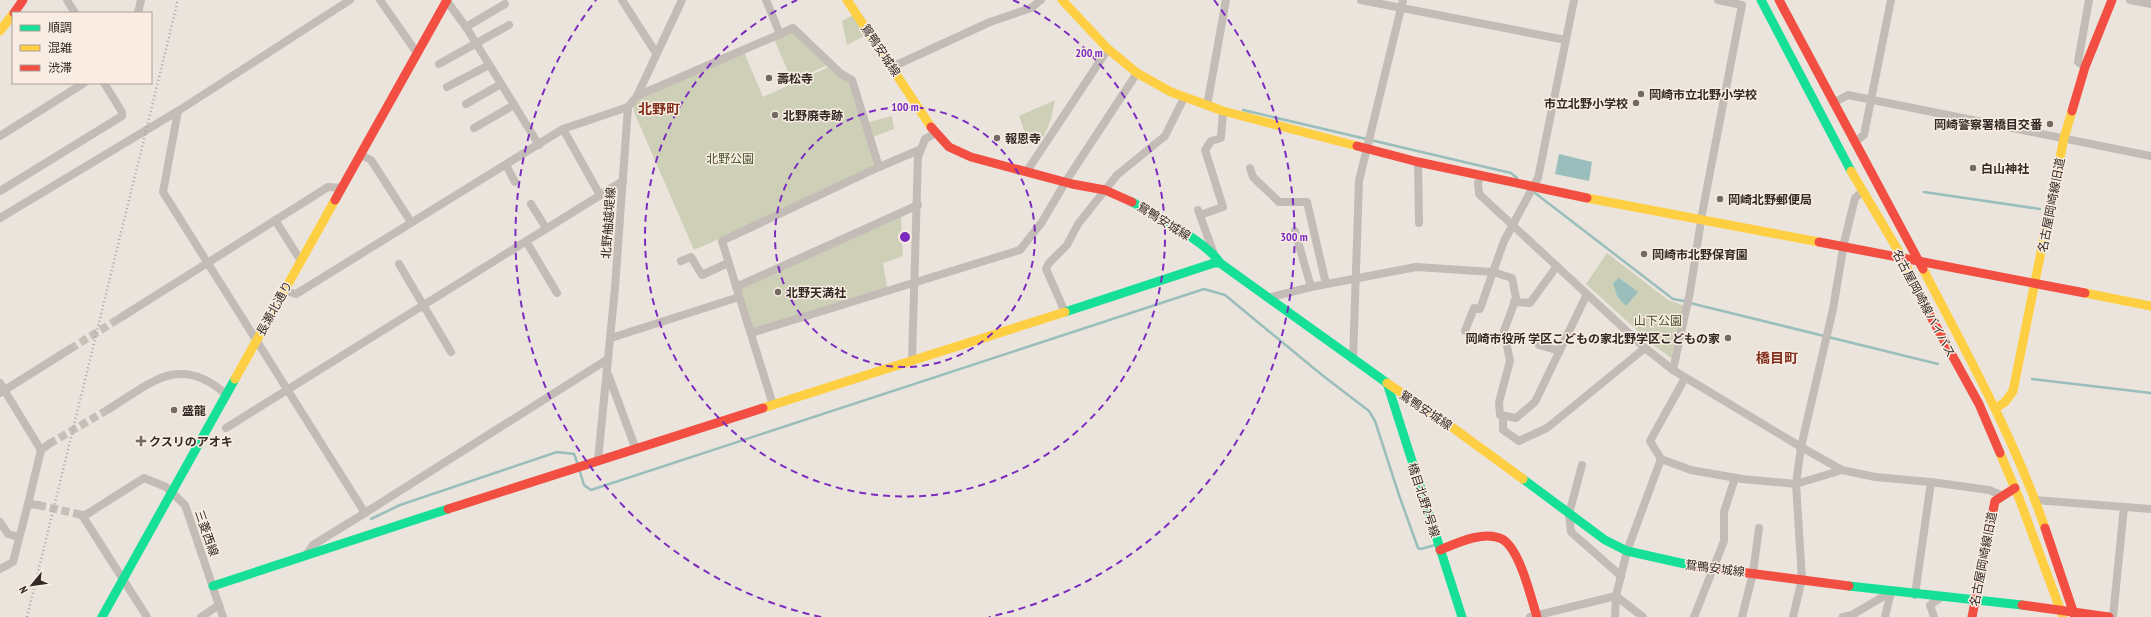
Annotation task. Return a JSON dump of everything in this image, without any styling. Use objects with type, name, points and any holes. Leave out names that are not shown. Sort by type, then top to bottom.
[{"type":"street","points":[[14,12],[23,0]]},
{"type":"street","points":[[138,12],[141,0]]},
{"type":"street","points":[[0,218],[178,111],[350,0]]},
{"type":"street","points":[[380,0],[417,53]]},
{"type":"street","points":[[446,0],[466,27],[539,145]]},
{"type":"street","name":"長瀬北通り","points":[[102,617],[361,155],[446,0]]},
{"type":"street","points":[[622,0],[656,53]]},
{"type":"street","points":[[285,291],[296,294],[563,129],[628,107],[637,96],[682,0]]},
{"type":"street","points":[[766,0],[780,34]]},
{"type":"street","name":"鴛鴨安城線","points":[[847,0],[935,132],[949,147],[970,157],[1066,181],[1072,184],[1105,190],[1132,202],[1214,254],[1220,263],[1353,360],[1449,425],[1605,540],[1627,551],[1684,565],[1802,579],[1915,595],[1975,601],[2074,615],[2109,617]]},
{"type":"street","points":[[892,67],[990,22],[1031,8],[1041,0]]},
{"type":"street","points":[[1062,0],[1108,49],[1138,73],[1184,98],[1222,111],[1368,147],[1418,162],[1481,176],[2151,306]]},
{"type":"street","points":[[1207,106],[1226,0]]},
{"type":"street","points":[[1361,0],[1402,4],[1566,40]]},
{"type":"street","points":[[1465,331],[1474,308],[1480,309],[1504,241],[1514,226],[1534,187],[1543,157],[1574,0]]},
{"type":"street","points":[[1673,370],[1690,292],[1742,5],[1718,0]]},
{"type":"street","name":"名古屋岡崎線バイパス","points":[[1761,0],[1862,192],[1902,257],[1915,287],[1979,404],[2015,488],[2062,613]]},
{"type":"street","name":"名古屋岡崎線バイパス","points":[[1779,0],[1856,141],[1996,408],[2035,500],[2074,615]]},
{"type":"street","points":[[1856,141],[1864,135],[1891,0]]},
{"type":"street","points":[[2085,68],[2078,62],[2089,0]]},
{"type":"street","name":"名古屋岡崎線旧道","points":[[1996,408],[2005,402],[2013,391],[2036,283],[2064,138],[2085,68],[2112,0]]},
{"type":"street","points":[[2130,0],[2151,4]]},
{"type":"street","points":[[71,1],[75,12]]},
{"type":"street","points":[[466,27],[505,4]]},
{"type":"street","points":[[1353,360],[1357,279],[1357,214],[1359,181],[1402,4]]},
{"type":"street","points":[[0,31],[12,14]]},
{"type":"street","points":[[439,64],[509,25]]},
{"type":"street","points":[[637,96],[793,28],[840,73],[852,80],[879,167]]},
{"type":"street","points":[[1027,171],[1108,49]]},
{"type":"street","points":[[447,87],[489,65]]},
{"type":"street","points":[[751,333],[1020,250],[1042,222],[1066,181],[1138,73]]},
{"type":"street","points":[[0,136],[82,84]]},
{"type":"street","points":[[0,191],[122,116],[122,112],[105,84]]},
{"type":"street","points":[[466,104],[501,84]]},
{"type":"street","points":[[1835,102],[1848,95],[2151,156]]},
{"type":"street","points":[[1065,312],[1046,269],[1067,245],[1078,224],[1117,175],[1164,136],[1184,98]]},
{"type":"street","points":[[474,128],[514,104]]},
{"type":"street","name":"北野舳越堤線","points":[[598,460],[611,338],[628,107]]},
{"type":"street","points":[[178,111],[163,192],[286,391],[365,513]]},
{"type":"street","points":[[1214,254],[1199,213],[1223,207],[1205,150],[1211,141],[1222,138],[1222,111]]},
{"type":"street","points":[[563,129],[600,195]]},
{"type":"street","points":[[912,361],[916,282],[919,150],[925,138],[935,132]]},
{"type":"street","points":[[774,405],[722,241],[879,167],[919,150]]},
{"type":"street","points":[[361,155],[371,160],[411,222]]},
{"type":"street","points":[[1418,162],[1420,223]]},
{"type":"street","points":[[506,165],[515,182]]},
{"type":"street","points":[[1250,168],[1253,177],[1279,202],[1307,202],[1326,284]]},
{"type":"street","points":[[1481,176],[1478,183],[1479,194],[1645,348],[1685,378],[1801,447],[1842,470],[1875,477],[1931,482],[1989,490],[2001,495],[2015,488]]},
{"type":"street","points":[[226,428],[623,181]]},
{"type":"street","points":[[120,318],[328,187],[342,188]]},
{"type":"street","points":[[1793,617],[1802,579],[1796,484],[1801,447],[1833,309],[1844,247],[1855,198],[1862,192]]},
{"type":"street","points":[[531,204],[546,228]]},
{"type":"street","points":[[736,287],[918,204]]},
{"type":"street","points":[[275,220],[301,261]]},
{"type":"street","points":[[1295,231],[1310,287]]},
{"type":"street","points":[[526,241],[557,292]]},
{"type":"street","points":[[681,261],[691,257],[702,275],[728,263]]},
{"type":"street","points":[[213,586],[635,447],[774,405],[1214,263],[1220,263]]},
{"type":"street","points":[[399,264],[451,352]]},
{"type":"street","points":[[1514,302],[1530,303],[1557,266]]},
{"type":"street","points":[[1268,298],[1310,287],[1416,267],[1493,272],[1512,278],[1516,298],[1504,331],[1510,361],[1499,402],[1500,415],[1503,416],[1503,430],[1519,441],[1547,428],[1645,348]]},
{"type":"street","points":[[1503,416],[1516,418],[1536,402],[1587,294]]},
{"type":"street","points":[[611,338],[739,297]]},
{"type":"street","points":[[1540,345],[1560,351]]},
{"type":"street","points":[[41,450],[1,389],[70,349]]},
{"type":"street","points":[[307,554],[313,545],[608,359]]},
{"type":"street","points":[[607,371],[635,447]]},
{"type":"street","points":[[109,409],[157,379],[177,373],[192,374],[212,384],[226,395]]},
{"type":"street","points":[[1685,378],[1650,441],[1661,459],[1691,470],[1735,478],[1796,484],[1842,470]]},
{"type":"street","name":"橋目北野2号線","points":[[1387,383],[1462,617]]},
{"type":"street","points":[[0,569],[13,562],[41,450],[49,444]]},
{"type":"street","points":[[1615,617],[1616,596],[1627,551],[1661,459]]},
{"type":"street","points":[[1582,465],[1569,514],[1571,532],[1621,576]]},
{"type":"street","points":[[147,617],[83,516],[144,478],[173,492]]},
{"type":"street","points":[[1694,617],[1712,568],[1724,541],[1724,512],[1735,478]]},
{"type":"street","points":[[1915,595],[1931,482]]},
{"type":"street","name":"三菱西線","points":[[173,492],[185,505],[223,617]]},
{"type":"street","name":"名古屋岡崎線旧道","points":[[1972,617],[1995,501],[2001,495]]},
{"type":"street","points":[[2035,500],[2151,510]]},
{"type":"street","points":[[28,504],[38,504]]},
{"type":"street","points":[[2113,617],[2124,507]]},
{"type":"street","points":[[0,522],[8,534],[19,537]]},
{"type":"street","points":[[1742,617],[1753,573],[1759,528]]},
{"type":"street","points":[[1440,550],[1465,541],[1489,536],[1504,540],[1514,550],[1535,616],[1616,596]]},
{"type":"street","points":[[1844,617],[1852,616],[1891,592]]},
{"type":"street","points":[[1885,617],[1891,592]]},
{"type":"street","points":[[1616,596],[1644,617]]},
{"type":"street","points":[[1934,617],[1930,606],[1940,598]]},
{"type":"street","points":[[201,617],[219,605]]},
{"type":"green space","points":[[853,15],[866,35],[847,45],[842,21]]},
{"type":"green space","points":[[792,31],[828,65],[792,81],[774,39]]},
{"type":"green space","name":"北野公園","points":[[744,52],[763,97],[829,67],[849,82],[876,169],[694,250],[634,112],[633,105],[640,98]]},
{"type":"green space","points":[[1055,100],[1051,119],[1044,136],[1028,141],[1019,116]]},
{"type":"green space","points":[[892,116],[894,129],[873,137],[869,122]]},
{"type":"green space","points":[[901,217],[903,256],[883,263],[887,287],[753,330],[739,289]]},
{"type":"green space","name":"山下公園","points":[[1607,253],[1668,300],[1685,306],[1675,361],[1651,343],[1586,284]]},
{"type":"water","points":[[1559,154],[1592,162],[1589,181],[1555,174]]},
{"type":"water","points":[[1619,278],[1638,292],[1626,306],[1617,296],[1613,283]]},
{"type":"waterway","points":[[1243,110],[1511,173],[1517,178]]},
{"type":"waterway","points":[[1924,192],[2040,209]]},
{"type":"waterway","points":[[1535,193],[1673,299],[1684,301]]},
{"type":"waterway","points":[[579,469],[584,485],[591,490],[1204,289],[1225,295],[1322,375],[1369,411],[1375,421],[1418,548],[1421,549],[1435,545]]},
{"type":"waterway","points":[[1690,303],[1938,364]]},
{"type":"waterway","points":[[2032,379],[2151,393]]},
{"type":"waterway","points":[[371,519],[400,505],[557,452],[574,454],[577,462]]},
{"type":"tunnel","points":[[70,349],[120,318]]},
{"type":"tunnel","points":[[49,444],[109,409]]},
{"type":"tunnel","points":[[38,505],[82,515]]},
{"type":"railway","points":[[27,617],[178,0]]},
{"type":"traffic: fast","points":[[1761,0],[1851,171]]},
{"type":"traffic: fast","points":[[1132,202],[1193,238],[1214,255],[1220,263],[1387,383]]},
{"type":"traffic: fast","points":[[1065,312],[1214,263],[1220,263]]},
{"type":"traffic: fast","points":[[102,617],[235,379]]},
{"type":"traffic: fast","points":[[1387,383],[1462,617]]},
{"type":"traffic: fast","points":[[1523,479],[1605,540],[1627,551],[1694,566]]},
{"type":"traffic: fast","points":[[213,586],[448,509]]},
{"type":"traffic: fast","points":[[1849,586],[2022,605]]},
{"type":"traffic: slow","points":[[847,0],[931,127]]},
{"type":"traffic: slow","points":[[1062,0],[1108,49],[1137,73],[1171,92],[1223,111],[1357,146]]},
{"type":"traffic: slow","points":[[0,31],[12,15]]},
{"type":"traffic: slow","points":[[1996,408],[2005,402],[2013,391],[2064,138],[2072,111]]},
{"type":"traffic: slow","points":[[1851,171],[1902,257],[1930,315]]},
{"type":"traffic: slow","points":[[1587,198],[1819,242]]},
{"type":"traffic: slow","points":[[235,379],[335,200]]},
{"type":"traffic: slow","points":[[1923,269],[1989,396],[2019,461],[2045,528]]},
{"type":"traffic: slow","points":[[2085,293],[2151,306]]},
{"type":"traffic: slow","points":[[763,408],[1065,312]]},
{"type":"traffic: slow","points":[[1387,383],[1449,425],[1523,479]]},
{"type":"traffic: slow","points":[[2000,453],[2019,498],[2063,617]]},
{"type":"traffic: jam","points":[[15,12],[23,0]]},
{"type":"traffic: jam","points":[[335,200],[447,0]]},
{"type":"traffic: jam","points":[[1779,0],[1923,269]]},
{"type":"traffic: jam","points":[[2072,111],[2085,67],[2112,0]]},
{"type":"traffic: jam","points":[[931,127],[949,147],[971,157],[1072,184],[1105,190],[1132,202]]},
{"type":"traffic: jam","points":[[1357,146],[1418,162],[1587,198]]},
{"type":"traffic: jam","points":[[1819,242],[2085,293]]},
{"type":"traffic: jam","points":[[1930,315],[1979,404],[2000,453]]},
{"type":"traffic: jam","points":[[448,509],[763,408]]},
{"type":"traffic: jam","points":[[1972,617],[1995,501],[2015,488]]},
{"type":"traffic: jam","points":[[2045,528],[2075,617]]},
{"type":"traffic: jam","points":[[1440,550],[1471,538],[1487,536],[1502,539],[1508,544],[1519,563],[1537,617]]},
{"type":"traffic: jam","points":[[1694,566],[1849,586]]},
{"type":"traffic: jam","points":[[2022,605],[2109,617]]},
{"type":"place","name":"壽松寺","points":[[769,78]]},
{"type":"place","name":"岡崎市立北野小学校","points":[[1641,94]]},
{"type":"place","name":"市立北野小学校","points":[[1636,103]]},
{"type":"place","name":"北野廃寺跡","points":[[775,115]]},
{"type":"place","name":"岡崎警察署橋目交番","points":[[2050,124]]},
{"type":"place","name":"報恩寺","points":[[997,138]]},
{"type":"place","name":"白山神社","points":[[1973,168]]},
{"type":"place","name":"岡崎北野郵便局","points":[[1720,199]]},
{"type":"place","name":"岡崎市北野保育園","points":[[1644,254]]},
{"type":"place","name":"北野天満社","points":[[778,292]]},
{"type":"place","name":"岡崎市役所 学区こどもの家北野学区こどもの家","points":[[1728,338]]},
{"type":"place","name":"盛龍","points":[[174,410]]},
{"type":"place","name":"クスリのアオキ","points":[[141,441]]},
{"type":"district","name":"北野町","points":[[659,109]]},
{"type":"district","name":"橋目町","points":[[1777,358]]}]
